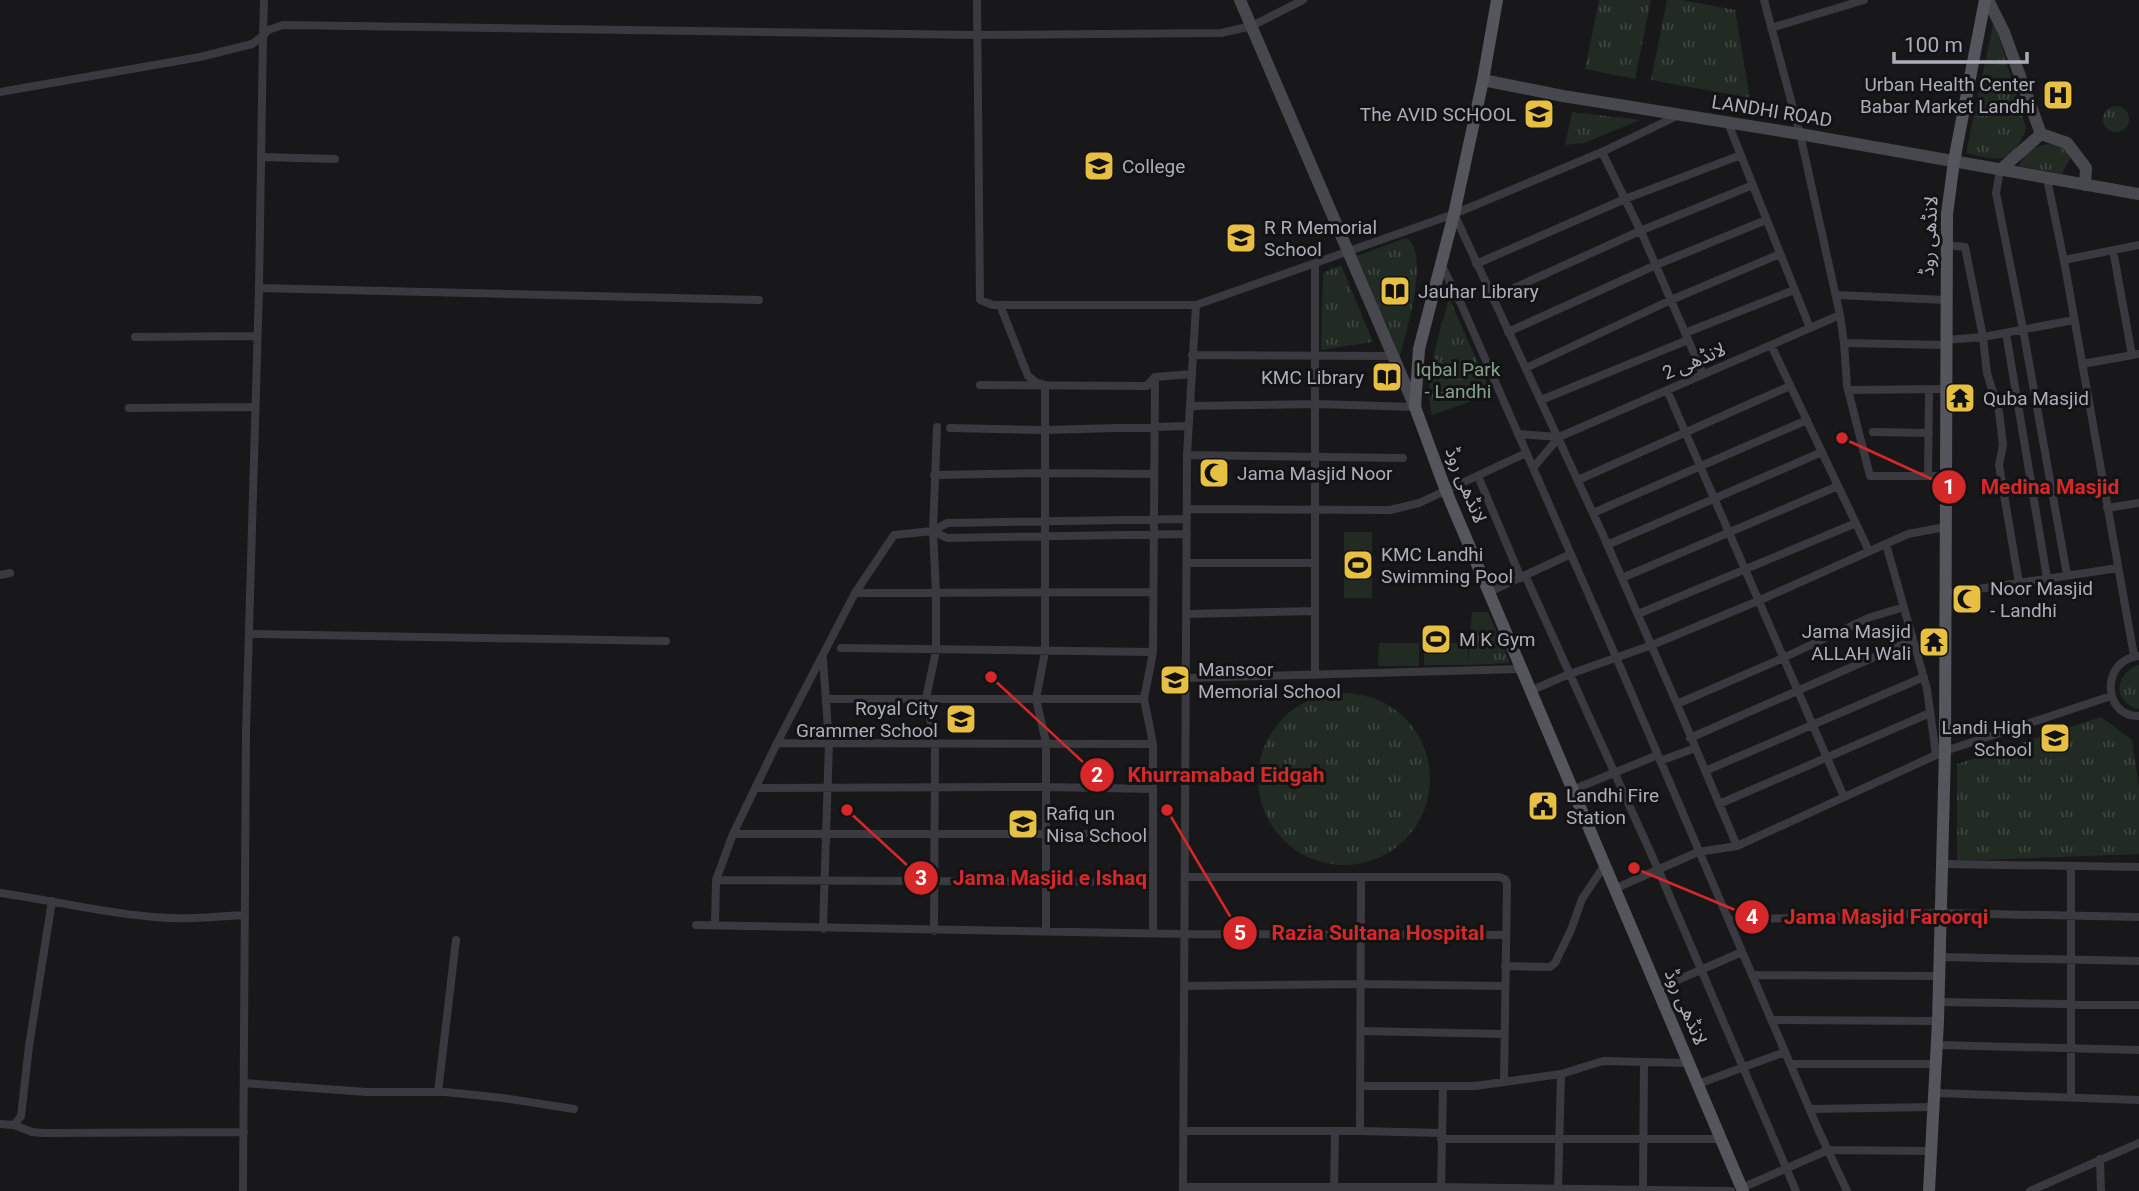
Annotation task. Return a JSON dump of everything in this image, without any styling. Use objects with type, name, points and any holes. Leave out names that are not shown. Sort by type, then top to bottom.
[{"type":"main road","name":"لانڈھی روڈ","points":[[1497,0],[1454,214],[1419,349],[1415,407],[1446,491],[1722,1139],[1739,1190]]},
{"type":"main road","name":"لانڈھی روڈ","points":[[1929,1191],[1939,1002],[1942,864],[1940,753],[1945,594],[1947,214],[1954,161],[1987,0]]},
{"type":"street","points":[[243,1191],[246,733],[264,0]]},
{"type":"street","points":[[977,0],[980,300],[1000,305],[1196,305],[1454,214],[1602,152],[1679,115]]},
{"type":"street","points":[[1189,406],[1316,404],[1415,407],[1240,0]]},
{"type":"street","points":[[0,92],[200,57],[252,44],[268,30],[283,25],[977,35],[1221,33],[1252,26],[1303,0]]},
{"type":"street","points":[[1764,0],[1800,134],[1837,295],[1848,390],[1870,476],[1945,476]]},
{"type":"street","points":[[1770,27],[1864,0]]},
{"type":"street","points":[[1987,0],[2004,32],[2041,134]]},
{"type":"street","name":"LANDHI ROAD","points":[[1483,80],[2139,194]]},
{"type":"street","points":[[1728,123],[1810,328]]},
{"type":"street","points":[[2041,134],[2000,170],[1996,193],[2067,575]]},
{"type":"street","points":[[2041,134],[2067,143],[2086,168],[2085,185]]},
{"type":"street","points":[[1602,152],[1656,265],[1703,374]]},
{"type":"street","points":[[1476,264],[1625,199],[1741,155]]},
{"type":"street","points":[[262,157],[335,159]]},
{"type":"street","points":[[2047,179],[2064,260],[2118,568],[2137,656],[2120,664],[2113,672],[2110,682],[2111,696],[2124,712],[2139,716]]},
{"type":"street","points":[[1492,298],[1640,231],[1753,186]]},
{"type":"street","points":[[1454,214],[1559,437],[1737,846]]},
{"type":"street","points":[[1508,332],[1656,265],[1766,220]]},
{"type":"street","points":[[1946,244],[1965,247],[1983,337],[1987,373],[1999,412],[2003,445],[1999,465],[2019,583]]},
{"type":"street","points":[[2064,260],[2139,245]]},
{"type":"street","points":[[2082,364],[2135,354],[2113,250]]},
{"type":"street","points":[[1525,368],[1671,300],[1780,254]]},
{"type":"street","points":[[1315,264],[1315,675]]},
{"type":"street","points":[[1441,264],[1571,554],[1847,1191]]},
{"type":"street","points":[[259,288],[759,300]]},
{"type":"street","points":[[1541,400],[1794,290]]},
{"type":"street","points":[[1837,295],[1945,300]]},
{"type":"street","points":[[1000,305],[1028,376],[1045,385]]},
{"type":"street","points":[[1196,305],[1188,426],[1186,519],[1183,1189],[1739,1190],[1828,1150],[1931,1151]]},
{"type":"street","name":"لانڈھی 2","points":[[1559,437],[1841,314]]},
{"type":"street","points":[[1844,343],[1945,342],[2074,320]]},
{"type":"street","points":[[2006,332],[2047,578]]},
{"type":"street","points":[[135,337],[257,336]]},
{"type":"street","points":[[1771,345],[1869,551]]},
{"type":"street","points":[[1192,355],[1393,356]]},
{"type":"street","points":[[980,385],[1147,386],[1155,377],[1192,374]]},
{"type":"street","points":[[1153,933],[1153,744],[1144,699],[1153,652],[1155,377]]},
{"type":"street","points":[[1045,385],[1045,652],[1036,699],[1046,742],[1046,932]]},
{"type":"street","points":[[1578,480],[1790,386]]},
{"type":"street","points":[[1928,476],[1929,389]]},
{"type":"street","points":[[1848,390],[1945,389]]},
{"type":"street","points":[[1667,390],[1844,797]]},
{"type":"street","points":[[129,408],[255,407]]},
{"type":"street","points":[[1593,513],[1807,420]]},
{"type":"street","points":[[950,428],[1045,430],[1188,426]]},
{"type":"street","points":[[934,930],[935,743],[926,698],[936,651],[933,531],[937,428]]},
{"type":"street","points":[[1873,432],[1928,433]]},
{"type":"street","points":[[1518,434],[1559,437]]},
{"type":"street","points":[[1533,468],[1559,437]]},
{"type":"street","points":[[1607,545],[1822,452]]},
{"type":"street","points":[[1187,509],[1390,510],[1419,503],[1526,453]]},
{"type":"street","points":[[1187,456],[1402,458]]},
{"type":"street","points":[[934,475],[1153,474]]},
{"type":"street","points":[[1478,476],[1658,869],[1796,1191]]},
{"type":"street","points":[[1622,578],[1838,486]]},
{"type":"street","points":[[2107,508],[2139,503]]},
{"type":"street","points":[[715,926],[716,880],[733,834],[855,593],[894,535],[933,531],[947,523],[1186,519]]},
{"type":"street","points":[[1638,614],[1856,523]]},
{"type":"street","points":[[1530,691],[1758,601],[1908,534],[1944,527]]},
{"type":"street","points":[[933,531],[947,538],[1187,534]]},
{"type":"street","points":[[1886,544],[1924,677],[1940,753]]},
{"type":"street","points":[[1489,592],[1571,554]]},
{"type":"street","points":[[1187,563],[1315,563]]},
{"type":"street","points":[[1945,594],[2118,568]]},
{"type":"street","points":[[0,575],[10,573]]},
{"type":"street","points":[[855,593],[1153,592]]},
{"type":"street","points":[[1677,704],[1868,618],[1904,607]]},
{"type":"street","points":[[1187,614],[1315,611]]},
{"type":"street","points":[[249,634],[666,641]]},
{"type":"street","points":[[1690,738],[1913,640]]},
{"type":"street","points":[[841,648],[1153,652]]},
{"type":"street","points":[[823,656],[829,743],[823,929]]},
{"type":"street","points":[[1186,678],[1521,669]]},
{"type":"street","points":[[1705,771],[1924,677]]},
{"type":"street","points":[[1614,889],[1698,852],[1737,846],[1940,753],[2111,696]]},
{"type":"street","points":[[826,699],[1144,699]]},
{"type":"street","points":[[1719,804],[1930,713]]},
{"type":"street","points":[[777,743],[1153,744]]},
{"type":"street","points":[[1572,790],[1614,773],[1695,748]]},
{"type":"street","points":[[756,788],[1153,789]]},
{"type":"street","points":[[733,834],[1153,834]]},
{"type":"street","points":[[1942,864],[2139,867]]},
{"type":"street","points":[[1505,966],[1550,967],[1555,963],[1582,899],[1604,866]]},
{"type":"street","points":[[2071,867],[2071,1097]]},
{"type":"street","points":[[1185,877],[1504,879],[1507,883],[1504,1082]]},
{"type":"street","points":[[1360,1130],[1361,877]]},
{"type":"street","points":[[716,880],[1153,882]]},
{"type":"street","points":[[0,893],[153,917],[245,915]]},
{"type":"street","points":[[13,1125],[21,1116],[23,1105],[29,1046],[52,901]]},
{"type":"street","points":[[1729,920],[1941,912],[2139,917]]},
{"type":"street","points":[[696,925],[1185,934],[1506,935]]},
{"type":"street","points":[[438,1092],[456,940]]},
{"type":"street","points":[[1657,989],[1742,952]]},
{"type":"street","points":[[1940,957],[2139,961]]},
{"type":"street","points":[[1752,975],[1939,976]]},
{"type":"street","points":[[1185,986],[1505,986]]},
{"type":"street","points":[[1939,1002],[2139,1005]]},
{"type":"street","points":[[1772,1020],[1938,1021]]},
{"type":"street","points":[[1360,1031],[1504,1034]]},
{"type":"street","points":[[1937,1045],[2139,1050]]},
{"type":"street","points":[[1698,1084],[1786,1052]]},
{"type":"street","points":[[1361,1086],[1475,1086],[1561,1073],[1603,1062],[1689,1063]]},
{"type":"street","points":[[1643,1191],[1644,1062]]},
{"type":"street","points":[[1791,1064],[1936,1064]]},
{"type":"street","points":[[1558,1190],[1561,1073]]},
{"type":"street","points":[[244,1083],[366,1091],[438,1092],[573,1108]]},
{"type":"street","points":[[1441,1189],[1443,1087]]},
{"type":"street","points":[[1935,1093],[2139,1100]]},
{"type":"street","points":[[1810,1109],[1934,1107]]},
{"type":"street","points":[[0,1124],[43,1133],[244,1132]]},
{"type":"street","points":[[1183,1131],[1360,1130],[1441,1136],[1558,1139],[1722,1139]]},
{"type":"street","points":[[1334,1189],[1335,1131]]},
{"type":"street","points":[[2030,1191],[2139,1143]]},
{"type":"street","points":[[2101,1159],[2101,1191]]},
{"type":"green space","points":[[1599,0],[1651,0],[1635,79],[1585,69]]},
{"type":"green space","points":[[1667,0],[1682,0],[1735,10],[1750,98],[1651,80]]},
{"type":"green space","points":[[1994,20],[2026,128],[2014,151],[2005,157],[1988,158],[1966,153]]},
{"type":"green space","points":[[2116,106],[2125,110],[2129,119],[2125,128],[2116,132],[2107,128],[2103,119],[2107,110]]},
{"type":"green space","points":[[1572,112],[1640,120],[1584,143],[1565,145]]},
{"type":"green space","points":[[2052,144],[2072,155],[2062,174],[2019,166],[2032,150]]},
{"type":"green space","points":[[1406,238],[1413,246],[1417,275],[1400,356],[1357,256]]},
{"type":"green space","points":[[1341,265],[1373,342],[1321,350],[1323,273]]},
{"type":"green space","name":"Iqbal Park - Landhi","points":[[1449,298],[1492,394],[1432,415],[1431,371]]},
{"type":"green space","name":"KMC Landhi Swimming Pool","points":[[1344,532],[1372,532],[1372,598],[1344,598]]},
{"type":"green space","points":[[1472,612],[1488,612],[1510,663],[1468,665]]},
{"type":"green space","points":[[1379,643],[1419,643],[1419,666],[1378,666]]},
{"type":"green space","points":[[1424,643],[1468,643],[1468,665],[1424,665]]},
{"type":"green space","points":[[2139,665],[2139,709],[2124,701],[2120,688],[2125,674]]},
{"type":"green space","points":[[1344,693],[1377,700],[1405,718],[1423,746],[1430,779],[1423,812],[1405,840],[1377,858],[1344,865],[1311,858],[1283,840],[1265,812],[1258,779],[1265,746],[1283,718],[1311,700]]},
{"type":"green space","points":[[2101,717],[2132,740],[2139,788],[2139,854],[1957,861],[1957,764]]},
{"type":"place","name":"Urban Health Center Babar Market Landhi","points":[[2058,95]]},
{"type":"place","name":"The AVID SCHOOL","points":[[1539,114]]},
{"type":"place","name":"College","points":[[1099,166]]},
{"type":"place","name":"R R Memorial School","points":[[1241,238]]},
{"type":"place","name":"Jauhar Library","points":[[1395,291]]},
{"type":"place","name":"KMC Library","points":[[1387,377]]},
{"type":"place","name":"Quba Masjid","points":[[1960,398]]},
{"type":"place","name":"Medina Masjid","points":[[1842,438]]},
{"type":"place","name":"Jama Masjid Noor","points":[[1214,473]]},
{"type":"place","name":"KMC Landhi Swimming Pool","points":[[1358,565]]},
{"type":"place","name":"Noor Masjid - Landhi","points":[[1967,599]]},
{"type":"place","name":"M K Gym","points":[[1436,639]]},
{"type":"place","name":"Jama Masjid ALLAH Wali","points":[[1934,642]]},
{"type":"place","name":"Khurramabad Eidgah","points":[[991,677]]},
{"type":"place","name":"Mansoor Memorial School","points":[[1175,680]]},
{"type":"place","name":"Royal City Grammer School","points":[[961,719]]},
{"type":"place","name":"Landi High School","points":[[2055,738]]},
{"type":"place","name":"Landhi Fire Station","points":[[1543,806]]},
{"type":"place","name":"Jama Masjid e Ishaq","points":[[847,810]]},
{"type":"place","name":"Razia Sultana Hospital","points":[[1167,810]]},
{"type":"place","name":"Rafiq un Nisa School","points":[[1023,824]]},
{"type":"place","name":"Jama Masjid Faroorqi","points":[[1634,868]]}]
